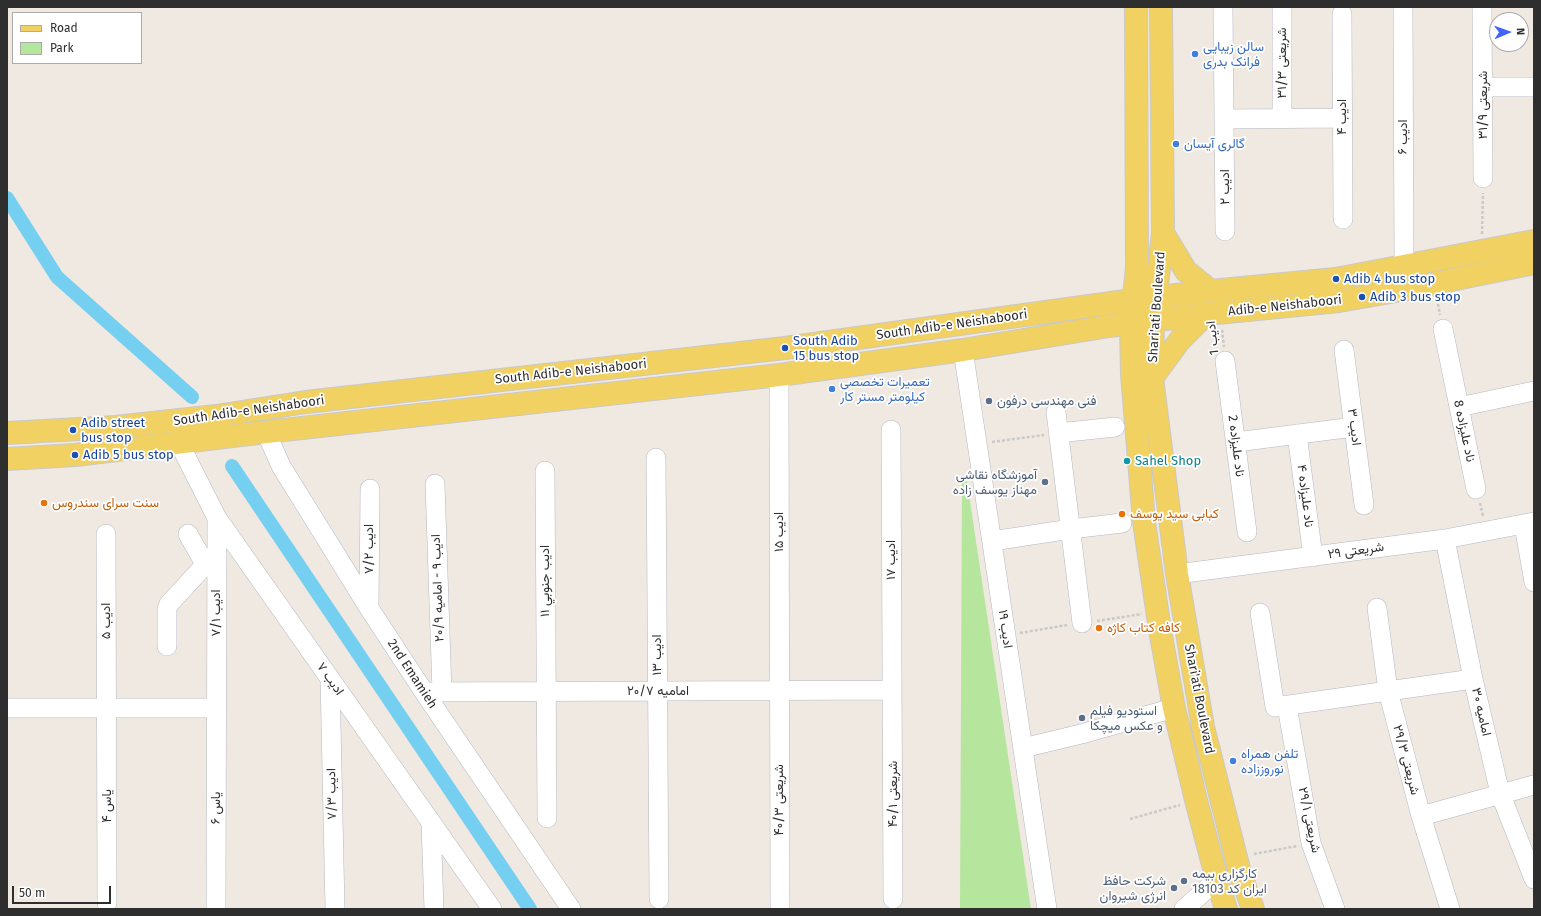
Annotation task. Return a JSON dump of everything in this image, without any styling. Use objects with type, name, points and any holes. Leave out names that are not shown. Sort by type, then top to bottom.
[{"type":"main road","name":"Shari'ati Boulevard","points":[[1136,7],[1137,268],[1131,324],[1132,374],[1144,522],[1160,630],[1174,708],[1216,880],[1226,909]]},
{"type":"main road","name":"Shari'ati Boulevard","points":[[1161,7],[1163,233],[1153,321],[1152,378],[1177,574],[1203,727],[1240,873],[1253,909]]},
{"type":"main road","points":[[1163,233],[1186,270],[1211,291]]},
{"type":"main road","name":"Adib-e Neishaboori","points":[[1155,298],[1211,291],[1336,280],[1534,241]]},
{"type":"main road","name":"Adib-e Neishaboori","points":[[1153,321],[1213,313],[1339,301],[1434,284],[1534,263]]},
{"type":"main road","name":"South Adib-e Neishaboori","points":[[7,433],[116,427],[216,416],[306,402],[785,348],[1155,298]]},
{"type":"main road","points":[[1152,378],[1180,340],[1213,313]]},
{"type":"main road","name":"South Adib-e Neishaboori","points":[[7,459],[75,456],[266,432],[779,374],[963,350],[1109,326],[1153,321]]},
{"type":"street","name":"ادیب ۲","points":[[1223,7],[1225,231]]},
{"type":"street","name":"شریعتی ۳۱/۳","points":[[1282,7],[1282,118]]},
{"type":"street","name":"ادیب ۶","points":[[1403,7],[1404,267]]},
{"type":"street","name":"شریعتی ۳۱/۹","points":[[1482,7],[1483,178]]},
{"type":"street","name":"ادیب ۴","points":[[1342,14],[1343,219]]},
{"type":"street","points":[[1482,87],[1534,87]]},
{"type":"street","points":[[1224,119],[1342,118]]},
{"type":"street","name":"ناد علیزاده 8","points":[[1443,330],[1476,489]]},
{"type":"street","name":"ادیب ۱۹","points":[[963,350],[1047,909]]},
{"type":"street","name":"ادیب ۳","points":[[1344,350],[1364,505]]},
{"type":"street","name":"ناد علیزاده 2","points":[[1225,361],[1247,532]]},
{"type":"street","name":"ادیب ۱۵","points":[[778,690],[779,374]]},
{"type":"street","points":[[1459,407],[1534,391]]},
{"type":"street","points":[[1056,412],[1082,623]]},
{"type":"street","points":[[1058,433],[1115,427]]},
{"type":"street","points":[[1236,442],[1354,427]]},
{"type":"street","name":"ادیب ۱۷","points":[[891,430],[892,690]]},
{"type":"street","name":"2nd Emamieh","points":[[266,432],[281,466],[369,608],[433,692],[571,909]]},
{"type":"street","name":"ناد علیزاده ۴","points":[[1297,434],[1313,557]]},
{"type":"street","name":"ادیب ۷","points":[[179,443],[217,518],[492,909]]},
{"type":"street","name":"ادیب ۱۳","points":[[656,458],[659,899]]},
{"type":"street","name":"ادیب جنوبي ١١","points":[[545,471],[546,818]]},
{"type":"street","name":"ادیب ۹ - امامیه ۲۰/۹","points":[[433,692],[435,484]]},
{"type":"street","name":"ادیب ۷/۲","points":[[369,608],[370,489]]},
{"type":"street","name":"ادیب ۷/۱","points":[[216,708],[211,559],[217,518]]},
{"type":"street","points":[[992,541],[1122,523]]},
{"type":"street","points":[[1529,524],[1534,582]]},
{"type":"street","name":"شریعتی ۲۹","points":[[1177,574],[1444,539],[1529,524]]},
{"type":"street","name":"ادیب ۵","points":[[106,534],[106,708]]},
{"type":"street","points":[[167,646],[167,609],[169,604],[211,559],[188,534]]},
{"type":"street","name":"امامیه ۳۰","points":[[1444,539],[1473,678],[1500,793],[1534,880]]},
{"type":"street","name":"شریعتی ۲۹/۳","points":[[1377,608],[1388,691],[1421,816],[1450,909]]},
{"type":"street","name":"شریعتی ۲۹/۱","points":[[1260,613],[1311,843],[1335,909]]},
{"type":"street","name":"ادیب ۷/۳","points":[[330,678],[335,909]]},
{"type":"street","points":[[1281,706],[1473,678]]},
{"type":"street","name":"شریعتی ۴۰/۳","points":[[778,690],[780,909]]},
{"type":"street","name":"امامیه ۲۰/۷","points":[[433,692],[892,690]]},
{"type":"street","name":"شریعتی ۴۰/۱","points":[[892,690],[893,898]]},
{"type":"street","points":[[7,708],[216,708]]},
{"type":"street","name":"یاس ۴","points":[[106,708],[107,903]]},
{"type":"street","name":"یاس ۶","points":[[216,708],[216,909]]},
{"type":"street","points":[[1023,748],[1174,708]]},
{"type":"street","points":[[1421,816],[1500,793],[1534,785]]},
{"type":"street","points":[[431,823],[434,909]]},
{"type":"street","points":[[1184,909],[1216,880]]},
{"type":"path","points":[[1482,251],[1483,178]]},
{"type":"path","points":[[1434,284],[1443,330]]},
{"type":"path","name":"ادیب 1","points":[[1213,313],[1225,361]]},
{"type":"path","points":[[977,444],[1058,433]]},
{"type":"path","points":[[1476,489],[1487,531]]},
{"type":"path","points":[[1130,819],[1196,800]]},
{"type":"path","points":[[1254,854],[1311,843]]},
{"type":"green space","points":[[962,481],[967,481],[1031,909],[960,909]]},
{"type":"waterway","points":[[7,198],[57,277],[192,397]]},
{"type":"waterway","points":[[232,466],[530,909]]},
{"type":"place","name":"سالن زیبایی فرانک بدری","points":[[1195,54]]},
{"type":"place","name":"گالری آيسان","points":[[1176,144]]},
{"type":"place","name":"Adib 4 bus stop","points":[[1336,279]]},
{"type":"place","name":"Adib 3 bus stop","points":[[1362,297]]},
{"type":"place","name":"South Adib 15 bus stop","points":[[785,348]]},
{"type":"place","name":"تعمیرات تخصصی کیلومتر مستر کار","points":[[832,389]]},
{"type":"place","name":"فنی مهندسی درفون","points":[[989,401]]},
{"type":"place","name":"Adib street bus stop","points":[[73,430]]},
{"type":"place","name":"Adib 5 bus stop","points":[[75,455]]},
{"type":"place","name":"Sahel Shop","points":[[1127,461]]},
{"type":"place","name":"آموزشگاه نقاشی مهناز یوسف زاده","points":[[1045,482]]},
{"type":"place","name":"سنت سرای سندروس","points":[[44,503]]},
{"type":"place","name":"کبابی سید یوسف","points":[[1122,514]]},
{"type":"place","name":"کافه کتاب کاژه","points":[[1099,628]]},
{"type":"place","name":"استودیو فیلم و عکس میچکا","points":[[1082,718]]},
{"type":"place","name":"تلفن همراه نوروززاده","points":[[1233,761]]},
{"type":"place","name":"کارگزاری بیمه ایران کد 18103","points":[[1184,881]]},
{"type":"place","name":"شرکت حافظ انرژی شیروان","points":[[1174,888]]}]
